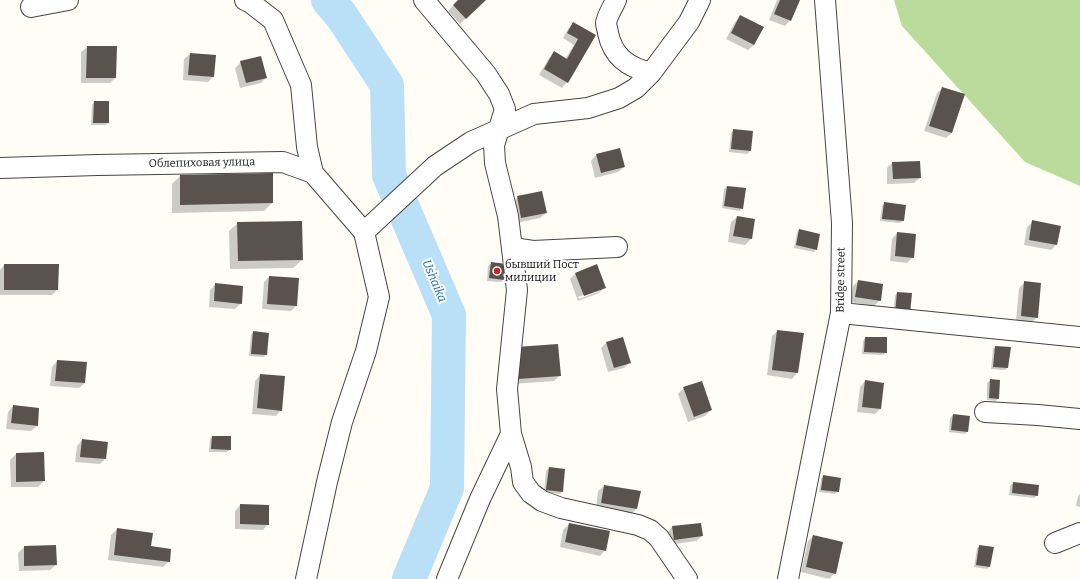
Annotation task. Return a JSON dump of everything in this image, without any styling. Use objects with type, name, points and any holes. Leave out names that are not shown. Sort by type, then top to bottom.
[{"type":"street","points":[[31,7],[68,0]]},
{"type":"street","points":[[245,0],[251,2],[274,20],[301,85],[307,147],[313,173]]},
{"type":"street","points":[[424,0],[486,74],[499,94],[505,109],[500,130],[494,145],[495,162],[508,216],[517,290],[507,389],[511,434],[521,467],[523,482],[531,492],[542,501],[561,508],[638,525],[650,530],[659,538],[686,579]]},
{"type":"street","points":[[616,0],[606,23],[610,43],[617,54],[628,63],[638,69],[651,73]]},
{"type":"street","points":[[306,579],[327,482],[342,422],[366,351],[379,297],[368,228],[435,166],[472,142],[534,114],[588,108],[619,98],[636,88],[651,73],[689,22],[700,0]]},
{"type":"street","name":"Bridge street","points":[[788,579],[841,313],[842,223],[824,0]]},
{"type":"street","name":"Облепиховая улица","points":[[0,168],[283,162],[313,173],[368,228]]},
{"type":"street","points":[[513,248],[533,251],[617,248]]},
{"type":"street","points":[[841,313],[1080,337]]},
{"type":"street","points":[[985,412],[1080,419]]},
{"type":"street","points":[[447,579],[480,499],[511,434]]},
{"type":"street","points":[[1055,543],[1080,533]]},
{"type":"green space","points":[[894,0],[1080,0],[1080,186],[1025,162],[902,26]]},
{"type":"building","points":[[458,0],[486,0],[466,19],[453,5]]},
{"type":"building","points":[[780,0],[800,0],[791,21],[774,14]]},
{"type":"building","points":[[740,15],[764,27],[754,45],[731,33]]},
{"type":"building","points":[[573,22],[596,35],[568,83],[544,69],[554,51],[567,59],[578,39],[567,33]]},
{"type":"building","points":[[87,46],[117,46],[116,78],[86,78]]},
{"type":"building","points":[[190,53],[216,55],[214,77],[188,75]]},
{"type":"building","points":[[261,56],[267,78],[246,83],[240,61]]},
{"type":"building","points":[[942,87],[965,94],[952,133],[929,126]]},
{"type":"building","points":[[94,101],[109,101],[109,123],[93,123]]},
{"type":"building","points":[[733,129],[753,131],[751,151],[731,149]]},
{"type":"building","points":[[620,148],[625,167],[601,173],[596,154]]},
{"type":"building","points":[[920,161],[921,178],[893,179],[892,162]]},
{"type":"building","points":[[273,173],[273,203],[180,205],[180,175]]},
{"type":"building","points":[[727,186],[746,188],[743,209],[724,206]]},
{"type":"building","points":[[542,191],[547,213],[521,218],[517,196]]},
{"type":"building","points":[[884,202],[906,205],[904,221],[882,219]]},
{"type":"building","points":[[737,216],[755,219],[752,239],[733,236]]},
{"type":"building","points":[[1032,220],[1061,226],[1057,245],[1029,240]]},
{"type":"building","points":[[302,221],[303,260],[238,261],[237,222]]},
{"type":"building","points":[[799,229],[820,234],[817,250],[796,245]]},
{"type":"building","points":[[897,232],[916,234],[914,258],[895,256]]},
{"type":"building","name":"бывший Пост милиции","points":[[491,262],[506,264],[504,280],[489,278]]},
{"type":"building","points":[[4,264],[59,264],[58,290],[4,290]]},
{"type":"building","points":[[597,264],[606,288],[584,296],[575,273]]},
{"type":"building","points":[[269,276],[299,278],[297,306],[267,304]]},
{"type":"building","points":[[858,280],[883,284],[881,301],[855,297]]},
{"type":"building","points":[[1024,281],[1041,283],[1038,318],[1021,316]]},
{"type":"building","points":[[215,283],[243,286],[242,304],[214,301]]},
{"type":"building","points":[[897,292],[912,293],[910,314],[895,313]]},
{"type":"building","points":[[777,330],[804,333],[798,373],[772,370]]},
{"type":"building","points":[[253,331],[269,333],[267,355],[251,354]]},
{"type":"building","points":[[623,337],[631,363],[614,368],[606,342]]},
{"type":"building","points":[[865,337],[887,337],[887,353],[864,352]]},
{"type":"building","points":[[558,344],[561,376],[518,379],[516,347]]},
{"type":"building","points":[[995,346],[1011,347],[1008,368],[993,367]]},
{"type":"building","points":[[57,360],[87,362],[85,383],[55,381]]},
{"type":"building","points":[[260,374],[285,376],[282,411],[257,408]]},
{"type":"building","points":[[990,379],[1000,380],[999,399],[989,398]]},
{"type":"building","points":[[865,380],[884,383],[881,409],[862,407]]},
{"type":"building","points":[[702,381],[712,410],[694,417],[683,387]]},
{"type":"building","points":[[13,405],[39,408],[38,426],[11,423]]},
{"type":"building","points":[[953,414],[970,416],[968,432],[951,430]]},
{"type":"building","points":[[212,436],[231,436],[231,450],[211,449]]},
{"type":"building","points":[[82,439],[108,442],[106,459],[80,457]]},
{"type":"building","points":[[44,452],[45,481],[16,482],[16,453]]},
{"type":"building","points":[[549,467],[565,469],[563,492],[546,490]]},
{"type":"building","points":[[823,475],[841,478],[839,492],[821,490]]},
{"type":"building","points":[[1013,482],[1039,485],[1038,496],[1012,493]]},
{"type":"building","points":[[604,485],[641,491],[637,509],[601,503]]},
{"type":"building","points":[[240,504],[269,505],[269,525],[240,524]]},
{"type":"building","points":[[569,523],[610,531],[606,551],[565,542]]},
{"type":"building","points":[[701,523],[703,536],[674,540],[672,526]]},
{"type":"building","points":[[117,528],[153,533],[151,546],[171,549],[170,562],[114,555]]},
{"type":"building","points":[[813,535],[843,542],[836,574],[806,567]]},
{"type":"building","points":[[56,545],[57,565],[24,566],[24,546]]},
{"type":"building","points":[[979,545],[994,547],[990,567],[976,565]]},
{"type":"waterway","name":"Ushaika","points":[[328,0],[341,15],[387,85],[389,175],[449,315],[447,488],[409,579]]},
{"type":"place","name":"бывший Пост милиции","points":[[497,271]]}]
